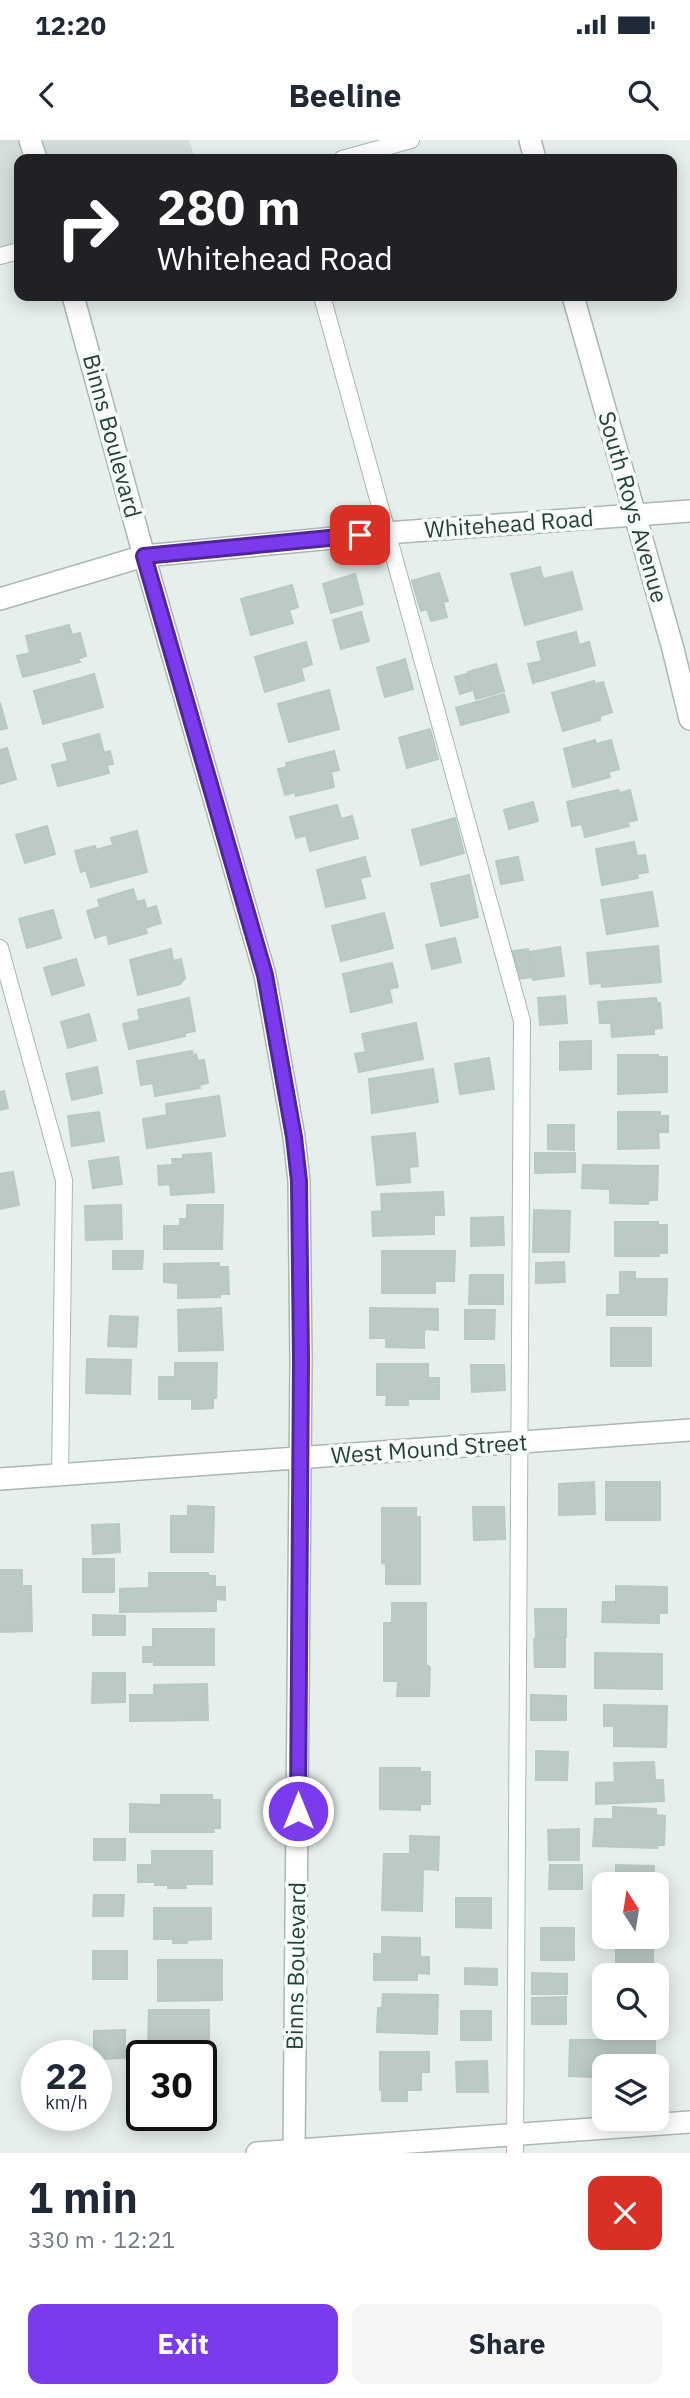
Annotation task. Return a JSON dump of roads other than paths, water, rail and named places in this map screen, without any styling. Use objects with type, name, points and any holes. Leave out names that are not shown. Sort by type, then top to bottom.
[{"type":"street","name":"Binns Boulevard","points":[[74,301],[144,556],[265,975],[294,1137],[299,1181],[300,1458],[294,2152]]},
{"type":"street","name":"South Roys Avenue","points":[[574,301],[673,649],[690,719]]},
{"type":"street","name":"Whitehead Road","points":[[0,599],[144,556],[386,533],[690,511]]},
{"type":"street","name":"West Mound Street","points":[[0,1479],[690,1430]]},
{"type":"street","points":[[257,2153],[516,2143],[690,2122]]},
{"type":"lane","points":[[360,154],[411,140]]},
{"type":"lane","points":[[0,238],[8,254]]},
{"type":"lane","points":[[323,301],[522,1021],[516,2143]]},
{"type":"lane","points":[[0,948],[64,1180],[60,1475]]}]
